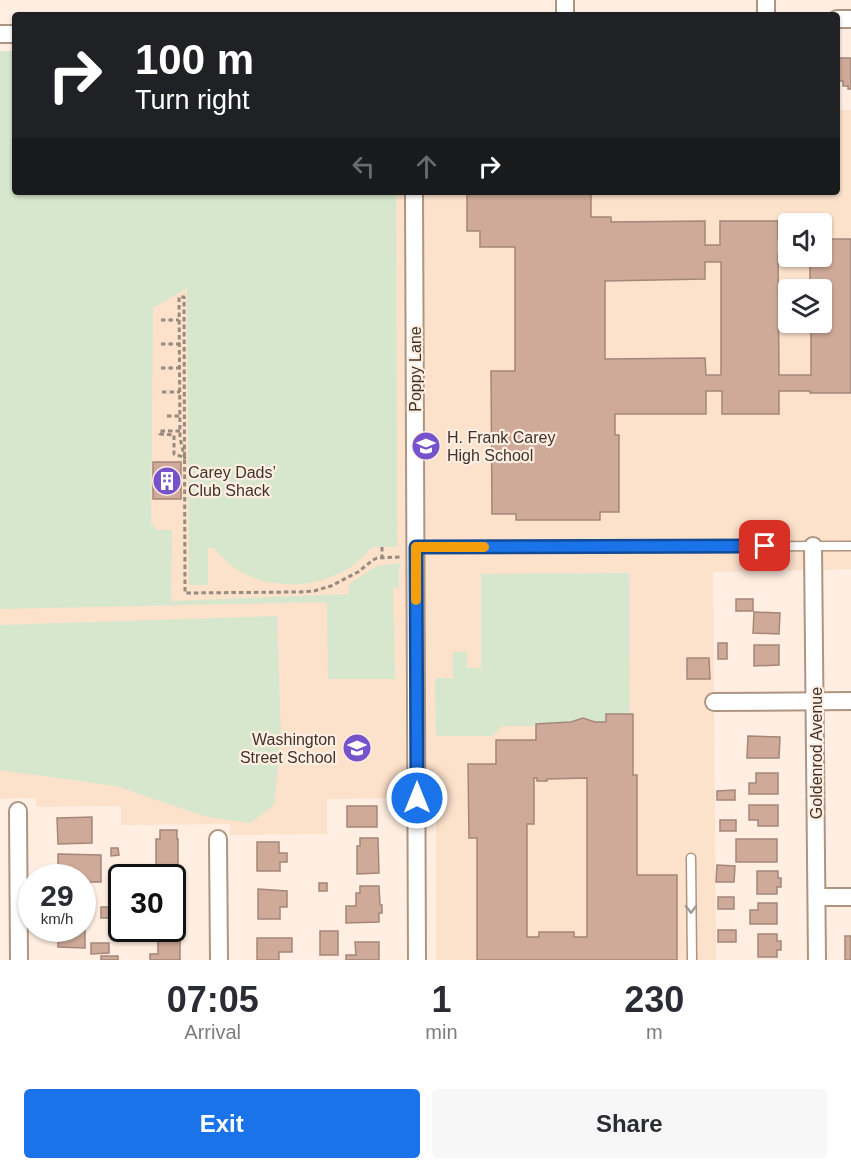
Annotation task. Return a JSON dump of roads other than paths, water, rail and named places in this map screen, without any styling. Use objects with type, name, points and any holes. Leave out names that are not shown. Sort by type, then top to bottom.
[{"type":"street","name":"Poppy Lane","points":[[414,195],[417,960]]},
{"type":"street","name":"Goldenrod Avenue","points":[[813,546],[817,960]]},
{"type":"street","points":[[714,702],[851,701]]},
{"type":"street","points":[[18,811],[19,960]]},
{"type":"street","points":[[218,838],[219,960]]},
{"type":"street","points":[[817,897],[851,897]]},
{"type":"lane","points":[[416,547],[851,546]]},
{"type":"lane","points":[[691,858],[692,960]]},
{"type":"place","name":"H. Frank Carey High School","points":[[426,446]]},
{"type":"place","name":"Carey Dads’ Club Shack","points":[[167,481]]},
{"type":"place","name":"Washington Street School","points":[[357,748]]}]
